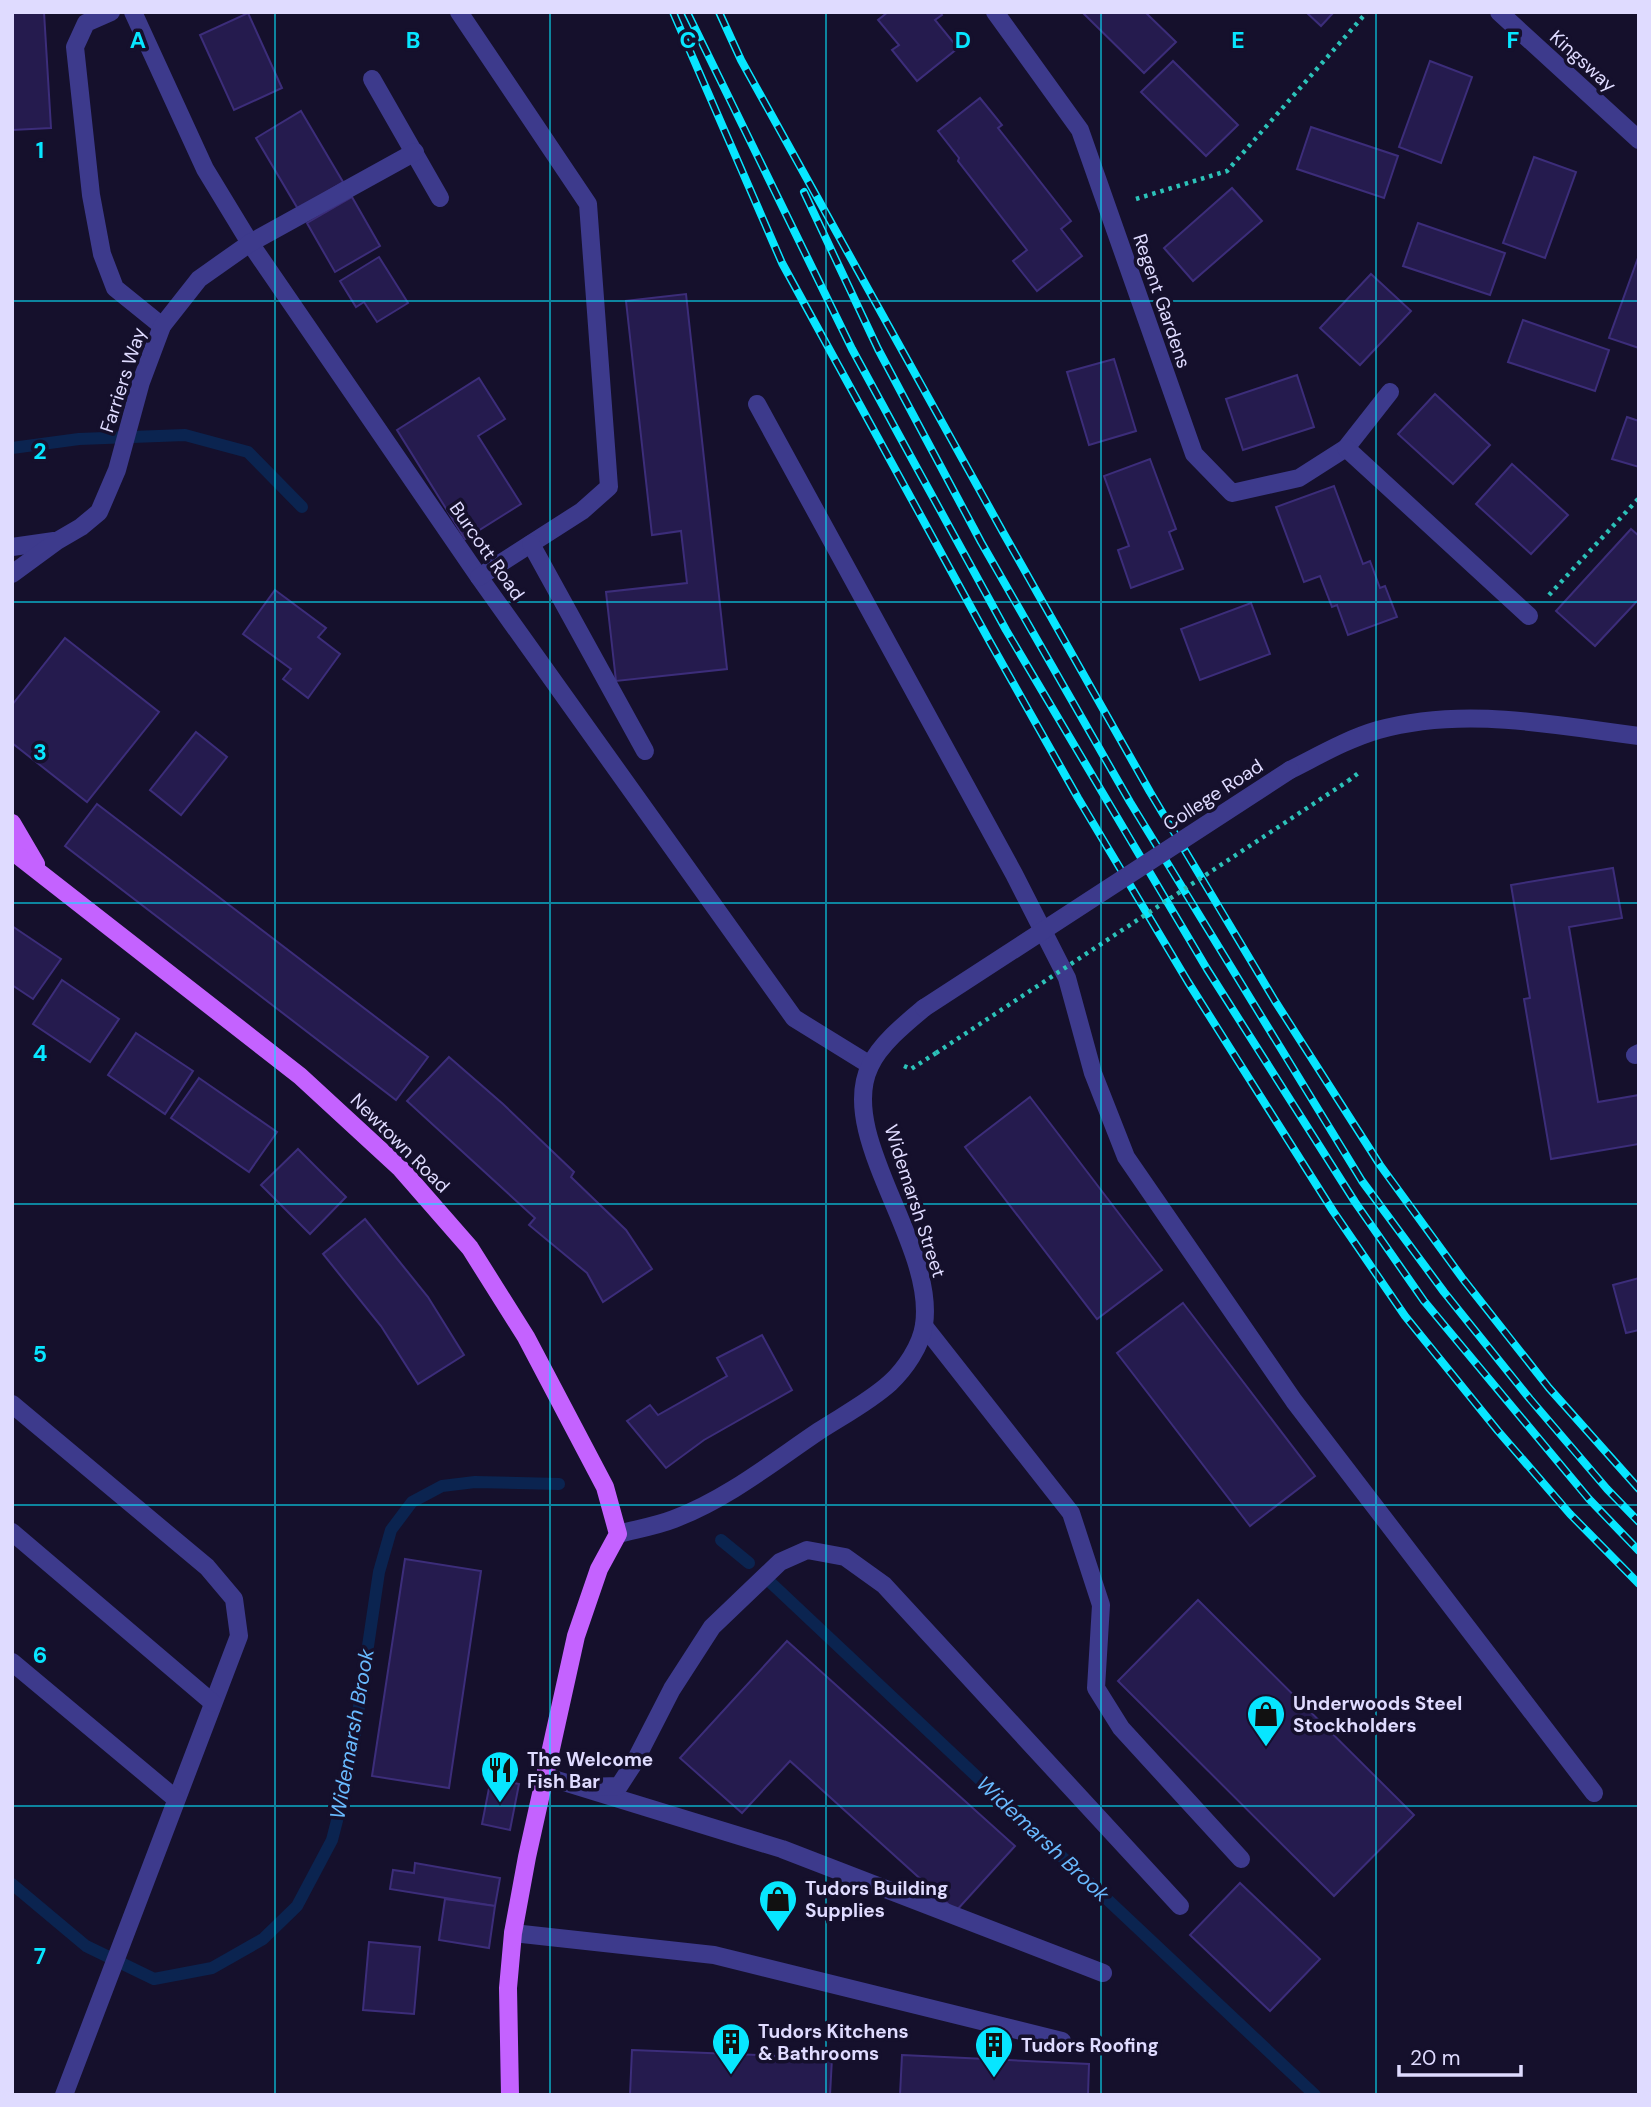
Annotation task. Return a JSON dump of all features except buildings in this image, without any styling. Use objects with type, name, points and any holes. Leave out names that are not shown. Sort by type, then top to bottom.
[{"type":"main road","name":"Newtown Road","points":[[12,823],[41,873]]},
{"type":"main road","name":"Newtown Road","points":[[12,851],[300,1076],[401,1170],[470,1248],[526,1337],[605,1487],[618,1534]]},
{"type":"main road","points":[[510,2095],[508,1988],[513,1933],[544,1776],[576,1636],[598,1569],[618,1534]]},
{"type":"street","points":[[111,12],[86,23],[75,47],[91,195],[102,254],[115,288],[162,327]]},
{"type":"street","name":"Burcott Road","points":[[133,12],[205,169],[250,243],[479,577],[794,1018],[870,1065]]},
{"type":"street","points":[[459,12],[588,204],[609,487],[582,511],[479,577]]},
{"type":"street","name":"Regent Gardens","points":[[995,12],[1080,130],[1194,454],[1232,493],[1298,478],[1346,448],[1390,391]]},
{"type":"street","name":"Kingsway","points":[[1499,12],[1638,138]]},
{"type":"street","points":[[372,79],[440,198]]},
{"type":"street","name":"Farriers Way","points":[[12,574],[99,512],[117,470],[141,382],[162,327],[199,279],[250,243],[415,152]]},
{"type":"street","points":[[757,404],[1014,874],[1067,978],[1093,1073],[1126,1157],[1294,1401],[1594,1793]]},
{"type":"street","points":[[1346,448],[1529,616]]},
{"type":"street","name":"Farriers Way","points":[[12,547],[57,541]]},
{"type":"street","points":[[531,544],[645,751]]},
{"type":"street","name":"College Road","points":[[870,1065],[900,1029],[924,1008],[1290,770],[1377,730],[1449,719],[1516,721],[1639,736]]},
{"type":"street","name":"Widemarsh Street","points":[[618,1534],[674,1519],[730,1491],[889,1384],[911,1358],[924,1326],[924,1296],[910,1241],[875,1161],[863,1107],[864,1085],[870,1065]]},
{"type":"street","points":[[924,1326],[1071,1513],[1101,1605],[1096,1688],[1121,1728],[1241,1859]]},
{"type":"street","points":[[12,1404],[207,1567],[234,1599],[239,1636],[64,2095]]},
{"type":"street","points":[[12,1532],[213,1703]]},
{"type":"street","points":[[582,1787],[619,1786],[634,1763],[672,1689],[712,1627],[780,1562],[807,1550],[845,1557],[884,1585],[1180,1906]]},
{"type":"street","points":[[12,1662],[176,1800]]},
{"type":"street","points":[[544,1776],[782,1849],[1103,1973]]},
{"type":"street","points":[[513,1933],[714,1955],[1062,2041]]},
{"type":"path","points":[[1107,208],[1227,171],[1367,12]]},
{"type":"path","points":[[1529,616],[1639,498]]},
{"type":"path","points":[[936,1053],[1348,781]]},
{"type":"waterway","points":[[12,448],[79,439],[185,435],[248,452],[302,507]]},
{"type":"waterway","name":"Widemarsh Brook","points":[[12,1884],[86,1946],[154,1979],[212,1968],[263,1939],[297,1906],[332,1840],[349,1774],[379,1572],[391,1530],[412,1502],[442,1486],[475,1482],[559,1484]]},
{"type":"waterway","name":"Widemarsh Brook","points":[[721,1540],[749,1563]]},
{"type":"waterway","name":"Widemarsh Brook","points":[[770,1582],[1315,2095]]},
{"type":"railway","points":[[673,12],[782,263],[1078,798],[1188,982],[1333,1211],[1405,1316],[1498,1431],[1570,1514],[1639,1584]]},
{"type":"railway","points":[[687,12],[852,349],[1006,630],[1207,969],[1355,1202],[1424,1301],[1589,1499],[1639,1551]]},
{"type":"railway","points":[[719,12],[741,60],[1004,534],[1150,792],[1275,1001],[1380,1165],[1463,1279],[1549,1388],[1639,1489]]},
{"type":"railway","points":[[804,192],[878,349],[981,542],[1130,802],[1362,1181],[1444,1292],[1530,1399],[1639,1522]]},
{"type":"place","name":"Underwoods Steel Stockholders","points":[[1266,1748]]},
{"type":"place","name":"The Welcome Fish Bar","points":[[500,1804]]},
{"type":"place","name":"Tudors Building Supplies","points":[[778,1933]]},
{"type":"place","name":"Tudors Kitchens & Bathrooms","points":[[731,2076]]},
{"type":"place","name":"Tudors Roofing","points":[[994,2079]]}]
